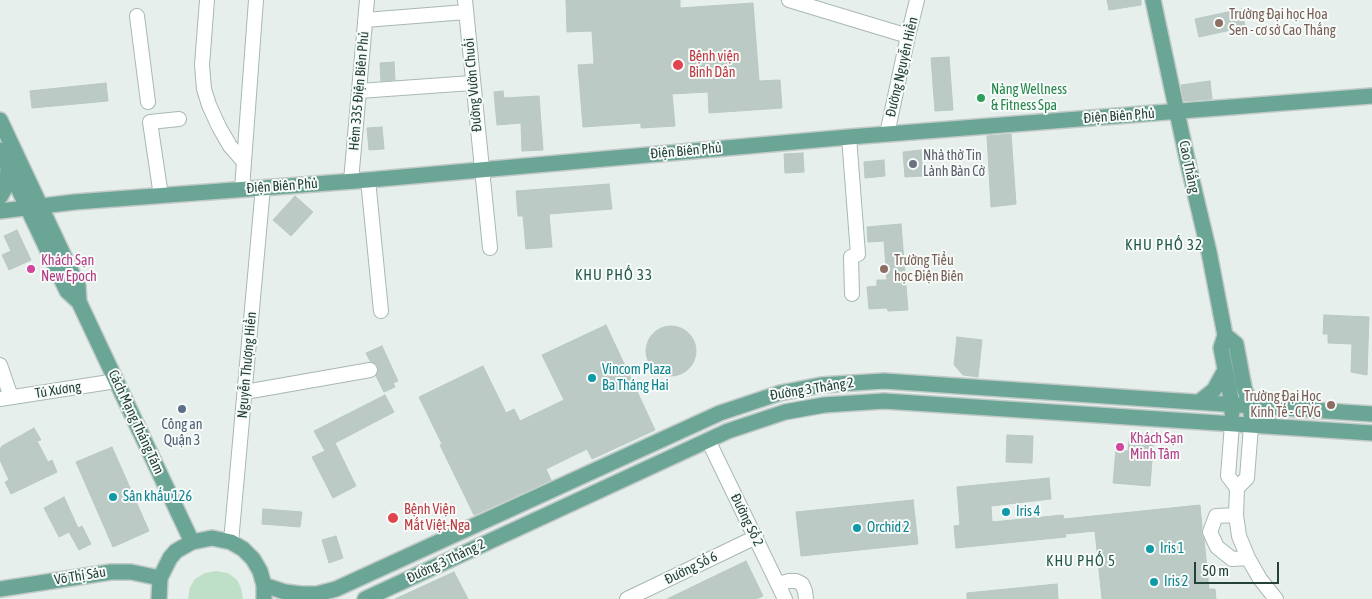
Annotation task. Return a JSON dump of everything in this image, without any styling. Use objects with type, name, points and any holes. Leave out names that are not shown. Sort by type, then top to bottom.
[{"type":"main road","name":"Cao Thắng","points":[[1153,0],[1209,252],[1225,335],[1222,348],[1232,404],[1232,424]]},
{"type":"main road","name":"Điện Biên Phủ","points":[[0,211],[849,137],[1372,96]]},
{"type":"main road","name":"Cách Mạng Tháng Tám","points":[[0,120],[33,207]]},
{"type":"main road","name":"Cách Mạng Tháng Tám","points":[[0,150],[78,286],[79,302],[192,542]]},
{"type":"main road","points":[[0,197],[7,185],[8,166]]},
{"type":"main road","name":"Cao Thắng","points":[[1225,335],[1236,344],[1244,387],[1250,405],[1251,426]]},
{"type":"main road","points":[[1199,402],[1214,390],[1225,370]]},
{"type":"main road","name":"Đường 3 Tháng 2","points":[[264,592],[316,594],[336,589],[720,413],[760,398],[801,388],[842,382],[884,381],[1372,414]]},
{"type":"main road","name":"Đường 3 Tháng 2","points":[[365,599],[708,440],[747,424],[785,412],[824,405],[864,402],[1372,433]]},
{"type":"main road","points":[[160,599],[158,590],[160,578],[170,558],[176,551],[192,542],[212,538],[231,542],[243,549],[253,559],[260,571],[264,592]]},
{"type":"main road","name":"Võ Thị Sáu","points":[[0,590],[110,572],[131,572],[160,578]]},
{"type":"street","points":[[207,0],[202,65],[204,88],[219,127],[230,146],[244,162]]},
{"type":"street","points":[[242,189],[256,0]]},
{"type":"street","name":"Hẻm 335 Điện Biên Phủ","points":[[351,181],[367,0]]},
{"type":"street","points":[[789,0],[908,36]]},
{"type":"street","name":"Đường Nguyễn Hiền","points":[[887,134],[908,36],[918,0]]},
{"type":"street","points":[[365,20],[466,6]]},
{"type":"street","name":"Đường Vườn Chuối","points":[[466,6],[472,82],[490,248]]},
{"type":"street","points":[[137,16],[148,102]]},
{"type":"street","points":[[359,92],[472,82]]},
{"type":"street","points":[[161,196],[150,122],[179,119]]},
{"type":"street","points":[[849,137],[858,254],[851,257],[852,294]]},
{"type":"street","points":[[368,180],[380,312]]},
{"type":"street","name":"Nguyễn Thượng Hiền","points":[[231,542],[263,188]]},
{"type":"street","points":[[0,365],[6,398]]},
{"type":"street","points":[[245,392],[370,370]]},
{"type":"street","name":"Tú Xương","points":[[6,398],[116,381]]},
{"type":"street","name":"Cao Thắng","points":[[1232,424],[1228,476],[1237,488],[1236,515],[1239,536],[1248,558],[1260,579],[1276,599]]},
{"type":"street","name":"Cao Thắng","points":[[1237,488],[1247,478],[1251,426]]},
{"type":"street","name":"Đường Số 2","points":[[708,440],[785,599]]},
{"type":"street","points":[[1236,515],[1216,516],[1210,532],[1217,547],[1232,559],[1248,558]]},
{"type":"street","name":"Đường Số 6","points":[[627,599],[756,538]]},
{"type":"street","points":[[778,584],[789,580],[802,584],[806,599]]},
{"type":"green space","points":[[216,571],[228,573],[237,580],[243,599],[188,599],[190,587],[195,579],[205,573]]},
{"type":"building","name":"Bệnh viện Bình Dân","points":[[566,0],[680,0],[680,8],[753,3],[759,81],[780,80],[782,108],[709,113],[708,92],[672,94],[675,126],[641,128],[641,123],[583,127],[578,65],[594,64],[592,31],[567,32]]},
{"type":"building","points":[[1107,0],[1141,0],[1141,5],[1109,10]]},
{"type":"building","points":[[1242,9],[1245,27],[1199,37],[1195,19]]},
{"type":"building","points":[[949,57],[953,110],[935,111],[931,58]]},
{"type":"building","points":[[394,62],[395,80],[381,81],[380,63]]},
{"type":"building","points":[[1210,81],[1212,99],[1184,101],[1181,85]]},
{"type":"building","points":[[106,83],[108,101],[32,108],[30,91]]},
{"type":"building","points":[[503,91],[504,98],[539,96],[543,150],[522,151],[521,123],[497,125],[494,92]]},
{"type":"building","points":[[382,127],[384,149],[369,150],[367,128]]},
{"type":"building","points":[[1011,134],[1016,204],[991,207],[987,136]]},
{"type":"building","name":"Nhà thờ Tin Lành Bàn Cờ","points":[[921,150],[923,176],[905,177],[903,152]]},
{"type":"building","points":[[803,153],[804,172],[785,173],[784,154]]},
{"type":"building","points":[[884,160],[885,176],[865,178],[864,162]]},
{"type":"building","points":[[609,184],[612,209],[549,214],[552,247],[526,249],[523,216],[518,216],[516,191]]},
{"type":"building","points":[[295,196],[313,212],[291,236],[273,220]]},
{"type":"building","name":"Trường Tiểu học Điện Biên","points":[[901,224],[908,310],[888,311],[887,308],[869,309],[867,287],[877,286],[877,280],[887,280],[884,241],[868,242],[867,227]]},
{"type":"building","points":[[17,230],[31,260],[9,270],[2,255],[11,251],[4,236]]},
{"type":"building","points":[[1324,315],[1369,317],[1367,375],[1351,372],[1352,344],[1328,343],[1328,334],[1323,334]]},
{"type":"building","points":[[606,325],[655,430],[592,459],[587,449],[546,469],[551,480],[474,515],[419,397],[483,366],[506,413],[514,409],[520,421],[564,400],[542,355]]},
{"type":"building","points":[[671,326],[681,328],[689,333],[694,341],[696,351],[694,361],[689,369],[681,374],[671,376],[661,374],[653,369],[648,361],[646,351],[648,341],[653,333],[661,328]]},
{"type":"building","points":[[957,337],[982,340],[978,377],[963,375],[954,365]]},
{"type":"building","points":[[382,346],[398,381],[393,383],[395,387],[384,392],[376,376],[378,368],[376,364],[370,361],[366,353]]},
{"type":"building","points":[[385,395],[394,412],[335,443],[356,486],[333,498],[312,457],[325,451],[314,431]]},
{"type":"building","points":[[34,428],[41,440],[37,441],[48,462],[52,460],[57,472],[11,494],[5,482],[9,480],[0,460],[0,449],[2,446]]},
{"type":"building","points":[[1130,433],[1154,435],[1150,486],[1113,483],[1116,450],[1128,451]]},
{"type":"building","points":[[1007,435],[1033,436],[1032,463],[1006,462]]},
{"type":"building","name":"Sân khấu 126","points":[[112,447],[149,531],[113,547],[76,462]]},
{"type":"building","points":[[1049,478],[1051,499],[991,506],[992,522],[1063,515],[1064,519],[1200,505],[1201,533],[1204,539],[1209,589],[1215,589],[1216,599],[1102,599],[1095,531],[1065,534],[1066,537],[956,548],[954,526],[960,525],[957,487]]},
{"type":"building","points":[[64,497],[78,528],[82,526],[91,544],[79,550],[69,532],[59,537],[44,508]]},
{"type":"building","name":"Orchid 2","points":[[913,500],[918,544],[801,556],[796,512]]},
{"type":"building","points":[[263,509],[302,512],[300,527],[262,524]]},
{"type":"building","points":[[336,536],[343,558],[329,563],[322,540]]},
{"type":"building","points":[[746,561],[763,596],[756,599],[667,599]]},
{"type":"building","points":[[454,572],[468,599],[395,599]]},
{"type":"building","points":[[1057,584],[1058,599],[967,599],[967,593]]},
{"type":"place","name":"Trường Đại học Hoa Sen - cơ sở Cao Thắng","points":[[1219,23]]},
{"type":"place","name":"Bệnh viện Bình Dân","points":[[678,65]]},
{"type":"place","name":"Nàng Wellness & Fitness Spa","points":[[981,98]]},
{"type":"place","name":"Nhà thờ Tin Lành Bàn Cờ","points":[[913,164]]},
{"type":"place","name":"Khách Sạn New Epoch","points":[[31,269]]},
{"type":"place","name":"Trường Tiểu học Điện Biên","points":[[884,269]]},
{"type":"place","name":"Vincom Plaza Ba Tháng Hai","points":[[592,378]]},
{"type":"place","name":"Trường Đại Học Kinh Tế - CFVG","points":[[1331,405]]},
{"type":"place","name":"Công an Quận 3","points":[[182,409]]},
{"type":"place","name":"Khách Sạn Minh Tâm","points":[[1120,447]]},
{"type":"place","name":"Sân khấu 126","points":[[113,497]]},
{"type":"place","name":"Iris 4","points":[[1006,512]]},
{"type":"place","name":"Bệnh Viện Mắt Việt-Nga","points":[[393,518]]},
{"type":"place","name":"Orchid 2","points":[[857,528]]},
{"type":"place","name":"Iris 1","points":[[1150,549]]},
{"type":"place","name":"Iris 2","points":[[1154,582]]},
{"type":"district","name":"KHU PHỐ 32","points":[[1164,245]]},
{"type":"district","name":"KHU PHỐ 33","points":[[614,275]]},
{"type":"district","name":"KHU PHỐ 5","points":[[1081,561]]}]
